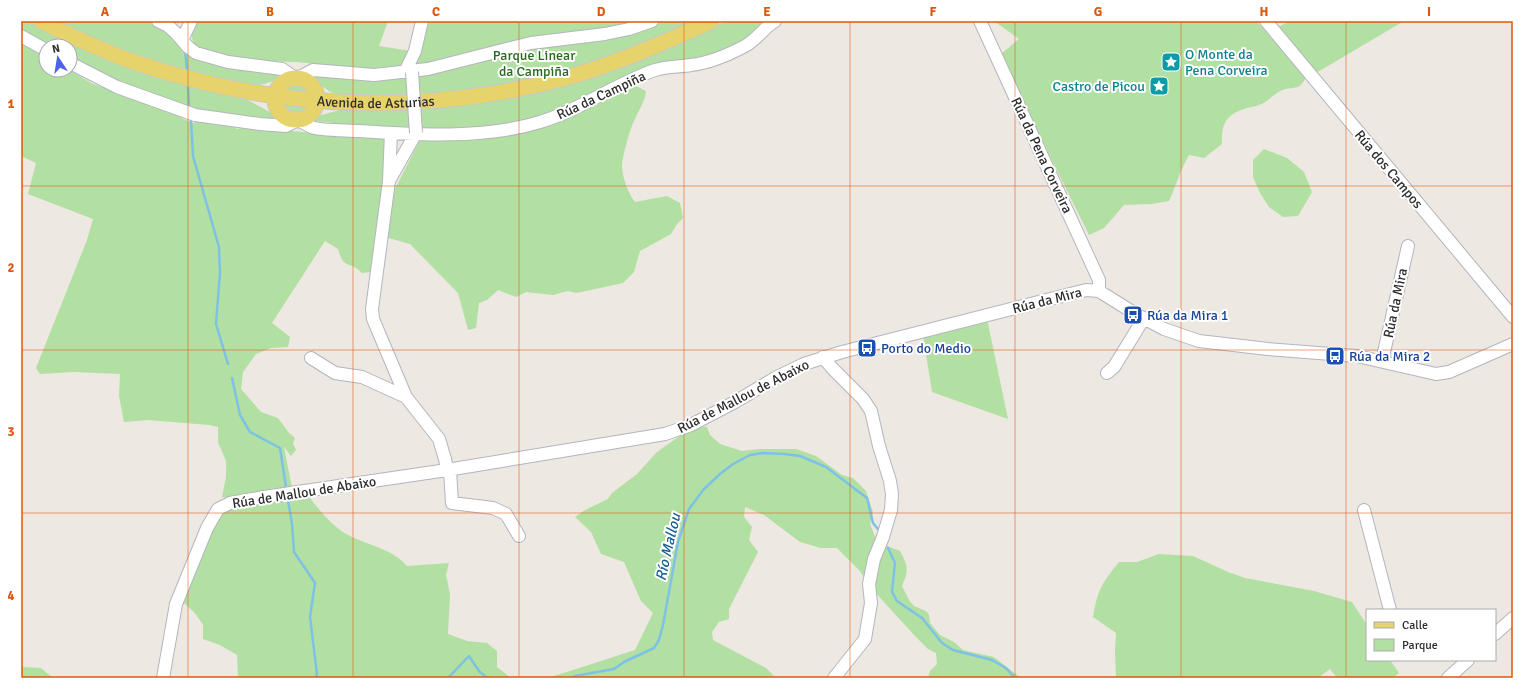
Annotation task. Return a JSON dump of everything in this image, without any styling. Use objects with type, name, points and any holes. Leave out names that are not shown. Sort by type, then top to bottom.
[{"type":"main road","name":"Avenida de Asturias","points":[[41,21],[91,44],[138,63],[195,80],[247,92],[277,103],[315,102]]},
{"type":"main road","name":"Avenida de Asturias","points":[[338,102],[427,102],[476,96],[539,85],[622,60],[711,21]]},
{"type":"main road","points":[[247,92],[265,90],[290,81],[303,80],[310,84],[315,102],[305,118],[298,120],[288,119],[283,115],[277,103],[280,86],[290,81]]},
{"type":"main road","points":[[315,102],[338,102]]},
{"type":"main road","points":[[315,102],[338,102]]},
{"type":"street","points":[[158,21],[168,26],[192,50],[228,62],[282,69],[290,81],[314,70],[374,75],[428,69],[531,43],[604,34],[629,29],[652,21]]},
{"type":"street","points":[[182,40],[191,21]]},
{"type":"street","points":[[389,181],[416,133],[408,72],[422,21]]},
{"type":"street","name":"Rúa da Campiña","points":[[298,120],[312,128],[391,133],[490,133],[514,129],[541,122],[591,101],[620,85],[656,70],[666,67],[706,63],[726,56],[754,41],[768,25],[774,21]]},
{"type":"street","name":"Rúa da Pena Corveira","points":[[980,21],[1096,273],[1099,280],[1100,290]]},
{"type":"street","name":"Rúa dos Campos","points":[[1266,21],[1513,317]]},
{"type":"street","points":[[21,36],[38,46]]},
{"type":"street","points":[[78,67],[117,86],[195,115],[286,126],[298,120]]},
{"type":"street","points":[[391,133],[389,181],[372,309],[373,319],[406,397],[439,439],[448,470],[452,503],[493,508],[506,514],[519,536]]},
{"type":"street","name":"Rúa da Mira","points":[[1382,361],[1408,246]]},
{"type":"street","name":"Rúa da Mira","points":[[823,357],[1086,290],[1100,290],[1164,329],[1199,341],[1268,349],[1357,356],[1442,374],[1513,344]]},
{"type":"street","points":[[1107,373],[1114,367],[1144,318]]},
{"type":"street","points":[[823,357],[863,399],[871,411],[879,446],[890,481],[892,494],[891,510],[874,559],[869,584],[872,603],[865,639],[834,678]]},
{"type":"street","name":"Rúa de Mallou de Abaixo","points":[[163,678],[176,604],[207,528],[218,509],[230,503],[448,470],[665,434],[690,425],[735,402],[777,377],[823,357]]},
{"type":"street","points":[[311,358],[335,373],[362,377],[406,397]]},
{"type":"street","points":[[1364,510],[1390,609]]},
{"type":"street","points":[[1496,633],[1513,618]]},
{"type":"street","points":[[1448,678],[1467,661]]},
{"type":"green space","points":[[21,21],[30,21],[61,38],[38,38],[38,42],[21,32]]},
{"type":"green space","points":[[58,21],[150,21],[160,26],[182,47],[278,74],[281,78],[264,84],[254,85],[206,77],[162,65],[120,49]]},
{"type":"green space","points":[[196,21],[388,21],[379,46],[411,51],[404,67],[378,72],[298,62],[256,61],[221,56],[196,48],[192,34]]},
{"type":"green space","points":[[428,21],[639,21],[414,67]]},
{"type":"green space","name":"Parque Linear da Campiña","points":[[664,21],[696,21],[640,48],[544,77],[478,89],[432,95],[345,96],[330,92],[309,76],[311,74],[354,78],[496,55],[652,26]]},
{"type":"green space","points":[[725,21],[766,21],[741,46],[675,65],[621,91],[636,86],[646,91],[643,102],[631,129],[622,162],[623,176],[626,186],[635,202],[667,196],[680,203],[683,218],[671,234],[640,251],[634,272],[623,283],[577,293],[568,291],[553,295],[526,292],[516,297],[498,290],[487,300],[479,303],[476,328],[468,330],[458,293],[410,244],[385,237],[371,272],[362,273],[358,269],[345,263],[340,256],[338,249],[325,241],[272,323],[290,337],[288,347],[271,348],[256,354],[243,372],[241,389],[261,412],[278,418],[289,433],[295,438],[293,443],[296,450],[291,456],[284,447],[292,488],[229,498],[222,497],[226,477],[226,461],[218,442],[218,427],[148,420],[124,422],[119,396],[120,374],[74,372],[40,374],[36,368],[87,240],[93,219],[28,194],[36,163],[21,156],[21,43],[38,53],[38,78],[78,78],[78,75],[93,84],[117,92],[127,98],[147,103],[151,107],[163,108],[194,123],[197,121],[229,123],[237,129],[247,129],[251,127],[313,133],[334,137],[348,134],[388,137],[384,186],[396,187],[422,136],[312,121],[314,117],[340,110],[425,108],[491,100],[707,30]]},
{"type":"green space","points":[[994,21],[1256,21],[1307,75],[1304,81],[1296,88],[1280,91],[1262,104],[1246,108],[1232,114],[1228,118],[1222,132],[1222,144],[1204,158],[1189,155],[1169,201],[1152,204],[1124,205],[1104,228],[1089,235],[1000,55],[1019,39]]},
{"type":"green space","points":[[1290,21],[1404,21],[1316,73],[1278,27]]},
{"type":"green space","points":[[78,45],[178,83],[248,100],[275,115],[278,119],[276,121],[198,111],[130,87],[78,63]]},
{"type":"green space","points":[[291,85],[302,86],[308,91],[309,94],[283,91]]},
{"type":"green space","points":[[282,104],[308,107],[301,112],[290,113]]},
{"type":"green space","points":[[1264,149],[1287,158],[1304,172],[1312,192],[1298,216],[1283,217],[1269,207],[1260,193],[1253,177],[1253,160]]},
{"type":"green space","points":[[987,319],[1008,419],[932,392],[923,335]]},
{"type":"green space","points":[[697,426],[707,427],[710,435],[720,444],[742,451],[760,449],[796,449],[816,456],[842,475],[853,478],[866,491],[873,512],[870,524],[877,542],[900,551],[903,556],[907,572],[902,586],[909,600],[914,606],[926,611],[929,615],[930,623],[940,635],[954,642],[963,650],[994,657],[1021,678],[928,678],[930,671],[937,664],[936,653],[928,649],[914,635],[874,591],[859,570],[837,548],[821,548],[800,542],[764,515],[745,507],[744,517],[752,527],[749,540],[758,552],[729,609],[729,619],[719,622],[712,632],[713,640],[766,668],[776,678],[548,678],[635,650],[653,613],[641,601],[624,562],[601,554],[591,532],[575,517],[585,510],[608,499],[612,493],[637,474],[657,452],[684,433]]},
{"type":"green space","points":[[310,498],[327,518],[342,532],[355,539],[395,555],[407,566],[449,563],[446,575],[450,594],[448,634],[467,641],[487,643],[497,651],[497,667],[511,678],[238,678],[237,655],[220,645],[203,639],[203,625],[195,613],[184,603],[206,541],[223,513],[252,504]]},
{"type":"green space","points":[[1159,554],[1193,556],[1245,578],[1314,591],[1352,602],[1366,623],[1366,661],[1391,661],[1399,673],[1392,678],[1337,678],[1330,669],[1318,678],[1116,678],[1116,633],[1093,617],[1099,593],[1108,576],[1119,562],[1137,562]]},
{"type":"green space","points":[[21,664],[23,667],[41,668],[53,678],[21,678]]},
{"type":"waterway","points":[[185,50],[187,71]]},
{"type":"waterway","points":[[188,86],[189,105]]},
{"type":"waterway","points":[[191,120],[193,156],[219,247],[220,272],[216,324],[228,364]]},
{"type":"waterway","points":[[232,378],[240,415],[250,432],[280,448],[286,487]]},
{"type":"waterway","name":"Río Mallou","points":[[571,678],[614,669],[624,662],[654,648],[659,640],[663,625],[678,542],[689,509],[704,489],[720,474],[733,464],[750,455],[763,453],[800,456],[826,467],[867,498],[873,523],[878,529]]},
{"type":"waterway","points":[[288,500],[292,524],[294,552],[315,583],[310,617],[317,674],[316,678]]},
{"type":"waterway","name":"Río Mallou","points":[[888,548],[895,563],[892,592],[897,601],[922,618],[942,643],[953,650],[992,660],[1006,668],[1015,678]]},
{"type":"waterway","name":"Río Mallou","points":[[448,678],[469,656],[479,671],[487,678]]},
{"type":"place","name":"O Monte da Pena Corveira","points":[[1171,62]]},
{"type":"place","name":"Castro de Picou","points":[[1159,86]]},
{"type":"place","name":"Rúa da Mira 1","points":[[1133,315]]},
{"type":"place","name":"Porto do Medio","points":[[867,348]]},
{"type":"place","name":"Rúa da Mira 2","points":[[1335,356]]}]
